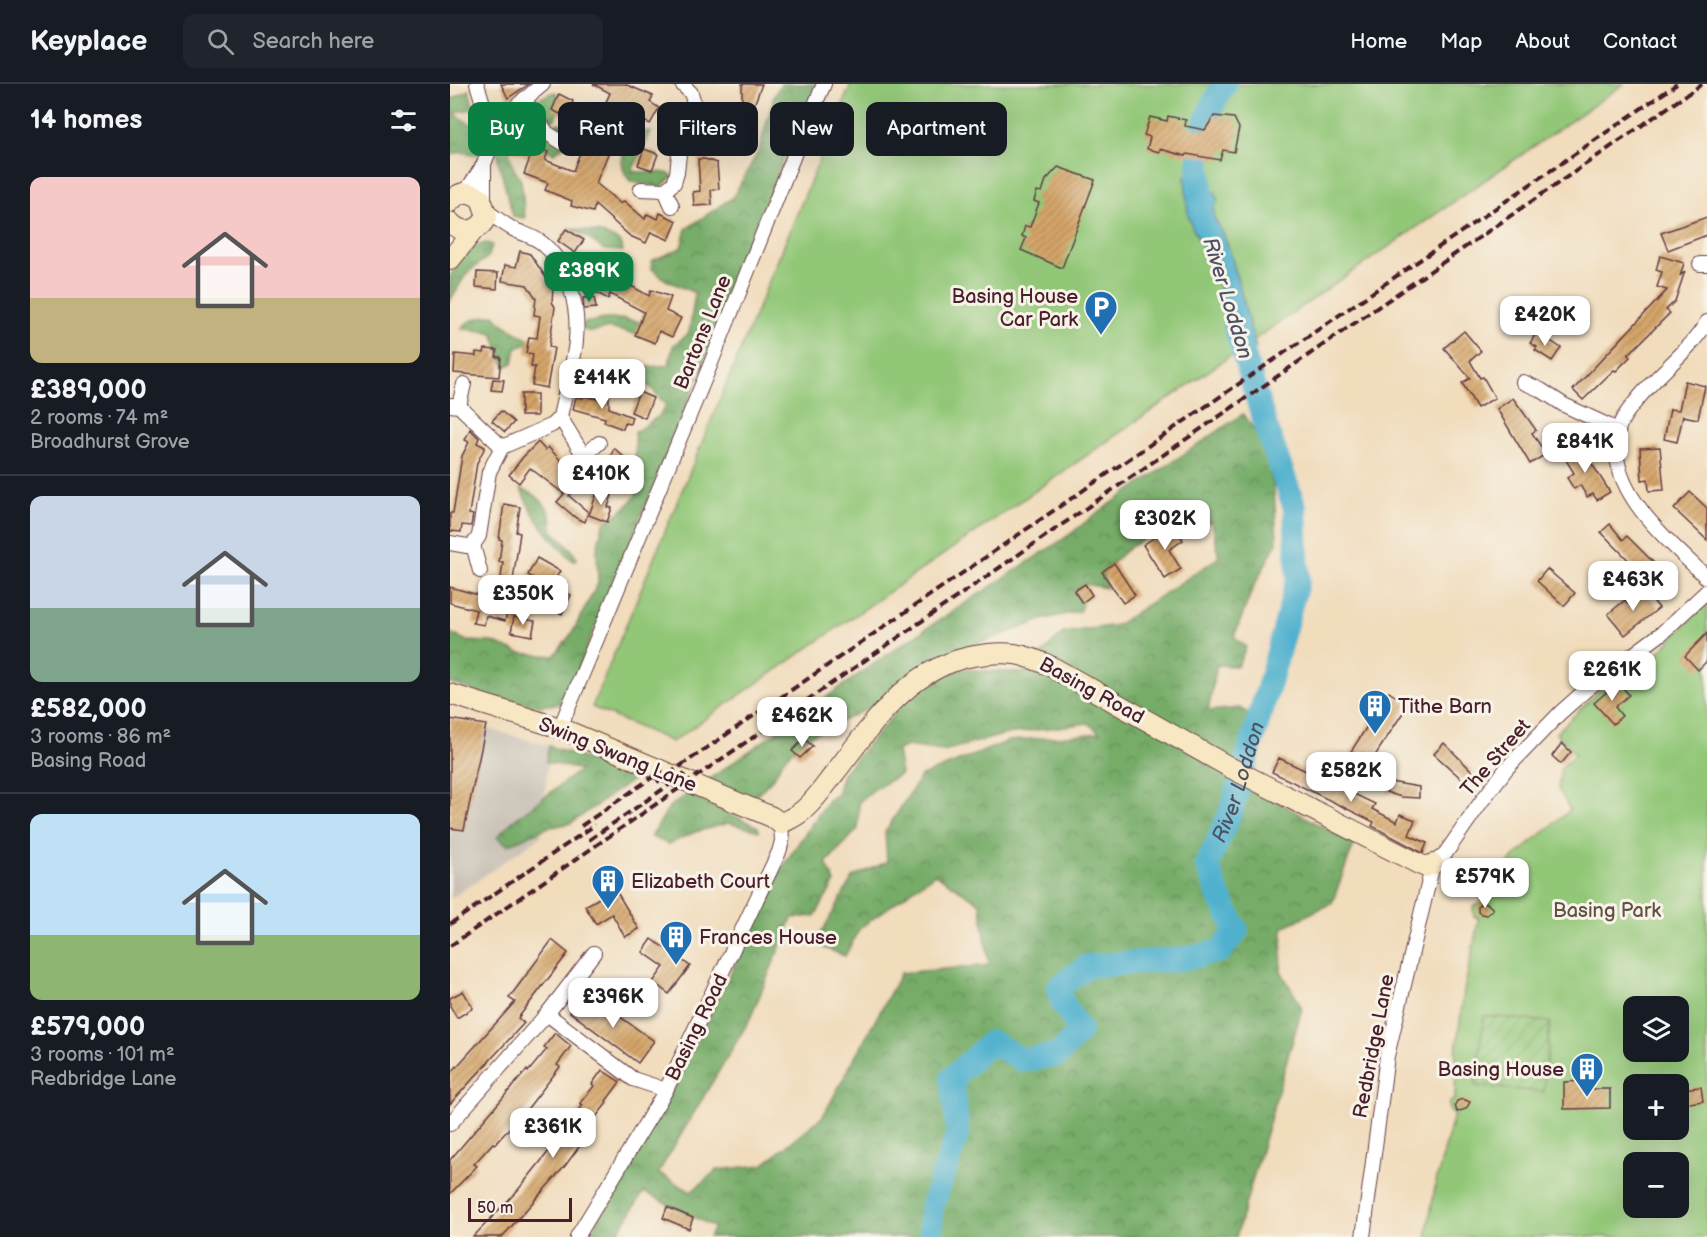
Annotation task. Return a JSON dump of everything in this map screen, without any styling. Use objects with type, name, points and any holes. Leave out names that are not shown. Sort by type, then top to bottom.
[{"type":"street","points":[[477,84],[483,102]]},
{"type":"street","points":[[521,102],[543,84]]},
{"type":"street","points":[[641,189],[665,190],[674,183],[680,145],[694,115],[695,106],[691,93],[682,84]]},
{"type":"street","name":"Bartons Lane","points":[[560,728],[710,368],[824,84]]},
{"type":"street","points":[[524,99],[547,133],[558,140]]},
{"type":"street","points":[[450,260],[481,218],[484,164],[487,156]]},
{"type":"street","points":[[455,197],[484,164]]},
{"type":"street","points":[[665,190],[672,206]]},
{"type":"street","points":[[455,197],[476,195],[481,218]]},
{"type":"street","points":[[450,222],[460,230],[481,218],[534,237],[563,268],[574,302],[576,340],[560,417],[552,425],[502,447],[489,472],[479,536],[473,545],[450,543]]},
{"type":"street","points":[[1707,322],[1688,346],[1636,401],[1618,430],[1617,454],[1620,471],[1641,512],[1707,578]]},
{"type":"street","points":[[1524,382],[1564,405],[1618,430]]},
{"type":"street","points":[[464,384],[454,405],[502,447]]},
{"type":"street","points":[[560,417],[584,456],[602,479]]},
{"type":"street","points":[[584,456],[599,443]]},
{"type":"street","points":[[473,545],[480,571]]},
{"type":"street","name":"The Street","points":[[1433,864],[1445,854],[1480,802],[1508,768],[1560,714],[1587,690],[1662,633],[1707,591]]},
{"type":"street","name":"Basing Road","points":[[577,1237],[666,1090],[779,852],[782,842],[781,824],[801,812],[818,794],[900,693],[924,674],[945,663],[987,653],[1026,655],[1231,768],[1419,864],[1426,867],[1433,864]]},
{"type":"street","name":"Swing Swang Lane","points":[[450,694],[560,728],[772,817],[781,824]]},
{"type":"street","name":"Redbridge Lane","points":[[1363,1237],[1387,1056],[1433,864]]},
{"type":"street","points":[[450,1124],[547,1014],[594,953]]},
{"type":"street","points":[[547,1014],[633,1078],[666,1090]]},
{"type":"shaded area","points":[[450,718],[549,746],[541,836],[450,899]]},
{"type":"green space","points":[[781,84],[817,84],[809,102],[772,102]]},
{"type":"green space","points":[[851,84],[1624,84],[672,742],[592,707],[821,156],[854,156],[854,102],[844,102]]},
{"type":"green space","points":[[469,90],[472,102],[468,102],[468,110],[455,112],[468,122],[468,153],[461,152],[450,155],[450,100]]},
{"type":"green space","points":[[555,92],[562,99],[558,102],[555,119],[546,121],[546,102],[533,101]]},
{"type":"green space","points":[[770,110],[770,156],[785,156],[706,358],[564,703],[539,706],[491,697],[450,683],[450,633],[467,641],[492,642],[519,653],[554,656],[572,633],[598,583],[597,549],[603,524],[625,508],[636,496],[635,432],[659,416],[666,406],[649,385],[631,394],[608,394],[585,389],[584,380],[596,369],[628,364],[642,368],[669,365],[673,346],[689,333],[695,293],[666,280],[652,269],[651,261],[681,248],[686,229],[733,197],[756,156],[758,156]]},
{"type":"green space","points":[[558,123],[558,150],[554,153],[546,150],[546,126]]},
{"type":"green space","points":[[645,131],[651,132],[645,144]]},
{"type":"green space","points":[[498,156],[510,156],[512,165],[521,181],[525,218],[513,216]]},
{"type":"green space","points":[[623,156],[639,156],[632,171],[664,173],[673,176],[661,187],[631,182],[622,162]]},
{"type":"green space","points":[[569,228],[601,233],[619,241],[623,251],[604,250],[587,237]]},
{"type":"green space","points":[[487,243],[492,245],[489,256],[466,274],[450,301],[450,277],[459,261],[473,246]]},
{"type":"green space","points":[[494,315],[503,324],[532,342],[516,348],[513,363],[505,367],[493,333],[462,328],[472,320]]},
{"type":"green space","points":[[605,319],[624,319],[646,323],[639,335],[609,328],[591,332],[582,329],[584,323]]},
{"type":"green space","points":[[1243,414],[1263,442],[1274,488],[1277,542],[1252,590],[1234,637],[1246,647],[1238,666],[1217,665],[1208,711],[1240,708],[1254,717],[1241,765],[1203,761],[1354,844],[1332,903],[1283,927],[1281,971],[1302,1008],[1236,1237],[709,1237],[714,1227],[644,1192],[615,1237],[589,1237],[687,1063],[783,866],[828,800],[837,794],[843,773],[915,690],[959,669],[1023,673],[1063,633],[1117,625],[1219,557],[1212,522],[1196,525],[1174,521],[1130,547],[1102,572],[1107,588],[1085,584],[1074,591],[1082,603],[1080,611],[1045,619],[965,648],[871,707],[804,739],[783,760],[774,777],[751,801],[708,780],[895,649],[1068,536],[1097,513]],"holes":[[[1088,723],[1100,733],[1009,741],[921,776],[885,832],[887,862],[853,877],[815,944],[845,956],[860,928],[935,874],[980,903],[989,965],[901,973],[823,1116],[763,1165],[717,1170],[691,1192],[658,1173],[750,1019],[792,918],[815,916],[835,882],[826,863],[858,829],[859,802],[873,790],[901,774],[897,751],[906,746],[943,751],[1007,734]]]},
{"type":"green space","points":[[521,489],[534,495],[548,510],[552,530],[571,549],[577,559],[573,561],[543,528],[525,500]]},
{"type":"green space","points":[[547,590],[554,593],[532,604],[522,605],[510,602],[509,597],[531,596]]},
{"type":"green space","name":"Basing Park","points":[[1707,603],[1707,1237],[1426,1237],[1436,1182],[1454,1115],[1449,1110],[1449,1103],[1455,1099],[1456,1051],[1464,991],[1478,923],[1478,917],[1474,917],[1473,907],[1480,903],[1512,859],[1570,810],[1558,789],[1561,768],[1575,754],[1556,733],[1602,688],[1607,692],[1660,651]]},
{"type":"green space","points":[[549,746],[637,777],[571,823],[546,828],[508,845],[497,837],[514,820],[580,770],[546,762]]},
{"type":"green space","points":[[688,794],[758,827],[759,831],[729,823],[695,832],[669,844],[651,837],[669,807]]},
{"type":"green space","points":[[1484,1016],[1550,1022],[1544,1092],[1475,1086]]},
{"type":"water","points":[[1193,170],[1202,175],[1211,192],[1215,192],[1218,201],[1214,208],[1214,218],[1223,233],[1231,255],[1256,348],[1240,359],[1224,308],[1217,274],[1188,215],[1185,176]]},
{"type":"building","points":[[501,84],[529,84],[508,98]]},
{"type":"building","points":[[593,84],[625,84],[653,96],[650,102],[657,107],[657,112],[650,124],[645,122],[645,102],[606,102],[610,93]]},
{"type":"building","points":[[742,84],[762,84],[755,102],[742,102]]},
{"type":"building","points":[[559,94],[573,101],[558,102],[558,113],[552,110]]},
{"type":"building","points":[[1168,116],[1186,120],[1185,126],[1205,130],[1214,116],[1234,118],[1239,128],[1234,152],[1223,150],[1220,160],[1187,154],[1186,156],[1160,149],[1160,152],[1147,149],[1150,137],[1144,135],[1150,117],[1167,121]]},
{"type":"building","points":[[645,149],[657,154],[652,170],[638,165],[641,156],[645,156]]},
{"type":"building","points":[[546,151],[548,152],[545,160],[573,171],[579,156],[607,156],[596,183],[621,204],[624,201],[645,219],[647,214],[658,219],[660,213],[677,221],[669,240],[651,232],[646,243],[630,236],[595,205],[593,212],[571,206],[572,201],[545,190],[548,183],[524,174],[530,158],[525,156],[546,156]]},
{"type":"building","points":[[698,159],[717,163],[719,189],[711,190],[712,205],[694,206],[693,192],[700,191]]},
{"type":"building","points":[[1058,167],[1095,180],[1062,268],[1021,250],[1026,238],[1022,236],[1025,226],[1030,227],[1039,203],[1034,201],[1037,191],[1042,192],[1046,180]]},
{"type":"building","points":[[1707,217],[1707,235],[1668,250],[1661,233]]},
{"type":"building","points":[[566,229],[584,240],[575,253],[558,241]]},
{"type":"building","points":[[520,251],[530,254],[553,288],[552,302],[555,307],[549,347],[554,348],[547,388],[532,385],[535,367],[531,367],[533,354],[526,353],[529,337],[537,338],[540,316],[534,315],[536,298],[527,285],[502,281],[505,265],[516,267]]},
{"type":"building","points":[[578,254],[605,264],[601,276],[573,266]]},
{"type":"building","points":[[1660,256],[1684,263],[1680,276],[1685,271],[1675,301],[1666,310],[1670,313],[1628,355],[1630,357],[1616,371],[1614,370],[1583,400],[1573,390],[1667,290],[1657,287],[1662,272],[1656,270]]},
{"type":"building","points":[[477,272],[498,273],[497,289],[476,287]]},
{"type":"building","points":[[606,272],[649,296],[651,290],[671,297],[666,311],[681,318],[672,337],[659,331],[655,343],[635,335],[644,312],[610,294],[608,299],[595,292]]},
{"type":"building","points":[[594,297],[596,308],[584,309],[583,298]]},
{"type":"building","points":[[1464,331],[1481,351],[1470,361],[1480,378],[1483,377],[1495,398],[1477,408],[1462,383],[1470,378],[1444,348]]},
{"type":"building","points":[[1537,332],[1561,348],[1552,361],[1535,350],[1537,347],[1530,343]]},
{"type":"building","points":[[485,349],[497,350],[496,357],[501,357],[499,377],[454,373],[455,354],[476,356],[476,352],[484,353]]},
{"type":"building","points":[[493,379],[504,380],[502,391],[491,390]]},
{"type":"building","points":[[1685,381],[1705,386],[1698,419],[1683,416],[1677,442],[1664,439],[1670,409],[1679,410]]},
{"type":"building","points":[[639,392],[653,398],[645,418],[631,412]]},
{"type":"building","points":[[597,393],[609,393],[609,408],[632,417],[630,424],[625,423],[623,429],[604,422],[605,418],[573,409],[576,397],[597,399]]},
{"type":"building","points":[[521,394],[537,394],[537,416],[521,416]]},
{"type":"building","points":[[1513,398],[1536,430],[1532,433],[1546,454],[1530,464],[1497,409]]},
{"type":"building","points":[[501,411],[514,422],[505,432],[492,421]]},
{"type":"building","points":[[470,429],[479,438],[477,443],[485,447],[477,463],[469,514],[473,515],[471,526],[462,525],[461,532],[450,531],[450,513],[453,513],[462,456],[469,442],[465,440]]},
{"type":"building","points":[[538,442],[545,450],[548,447],[582,480],[569,496],[588,512],[585,522],[576,518],[557,502],[564,494],[530,468],[519,483],[509,475]]},
{"type":"building","points":[[1580,445],[1610,492],[1597,500],[1593,494],[1587,497],[1580,485],[1574,489],[1567,478],[1574,473],[1563,455]]},
{"type":"building","points":[[1660,447],[1664,490],[1649,491],[1648,479],[1642,480],[1640,448]]},
{"type":"building","points":[[614,448],[625,458],[616,469],[608,463]]},
{"type":"building","points":[[598,490],[612,495],[608,507],[612,508],[607,522],[589,515]]},
{"type":"building","points":[[1690,492],[1707,508],[1707,540],[1674,509]]},
{"type":"building","points":[[504,504],[520,507],[516,532],[520,533],[513,580],[501,578],[503,562],[499,562],[502,540],[499,539]]},
{"type":"building","points":[[1610,524],[1623,540],[1627,536],[1654,563],[1643,575],[1601,532]]},
{"type":"building","points":[[1173,525],[1183,540],[1169,550],[1181,569],[1165,579],[1143,545]]},
{"type":"building","points":[[537,558],[560,571],[550,588],[528,575]]},
{"type":"building","points":[[1114,563],[1135,595],[1123,603],[1102,572]]},
{"type":"building","points":[[1547,569],[1575,593],[1564,606],[1537,581]]},
{"type":"building","points":[[1085,584],[1092,595],[1082,603],[1074,591]]},
{"type":"building","points":[[450,587],[482,596],[480,600],[508,608],[505,621],[486,616],[484,625],[473,623],[476,610],[450,603]]},
{"type":"building","points":[[555,587],[571,595],[562,614],[546,607]]},
{"type":"building","points":[[1645,591],[1659,608],[1625,635],[1608,614],[1625,600],[1628,604]]},
{"type":"building","points":[[514,617],[535,621],[532,636],[511,632]]},
{"type":"building","points":[[1707,633],[1707,661],[1698,670],[1685,656]]},
{"type":"building","points":[[1618,682],[1629,695],[1615,707],[1622,716],[1613,724],[1594,703]]},
{"type":"building","name":"Tithe Barn","points":[[1389,692],[1408,705],[1369,765],[1350,753]]},
{"type":"building","points":[[450,719],[486,725],[464,830],[450,828]]},
{"type":"building","points":[[804,739],[813,746],[800,758],[792,751]]},
{"type":"building","points":[[1444,743],[1473,772],[1464,781],[1434,754]]},
{"type":"building","points":[[1562,743],[1571,752],[1561,764],[1552,756]]},
{"type":"building","points":[[1279,758],[1375,804],[1372,809],[1397,822],[1400,814],[1415,820],[1409,835],[1427,843],[1423,853],[1372,826],[1374,822],[1272,772]]},
{"type":"building","points":[[1390,782],[1419,787],[1419,798],[1401,797],[1386,792]]},
{"type":"building","name":"Elizabeth Court","points":[[615,889],[639,929],[625,937],[612,914],[596,924],[585,906]]},
{"type":"building","points":[[1481,903],[1488,904],[1493,909],[1487,915],[1478,912]]},
{"type":"building","name":"Frances House","points":[[652,939],[690,966],[669,994],[653,982],[664,967],[643,952]]},
{"type":"building","points":[[552,940],[568,953],[518,1018],[524,1023],[450,1104],[450,1074],[515,1002],[509,998]]},
{"type":"building","points":[[463,991],[473,1008],[457,1018],[450,1006],[450,998]]},
{"type":"building","points":[[583,996],[606,1013],[609,1009],[654,1041],[638,1063],[570,1012]]},
{"type":"building","points":[[555,1033],[571,1046],[557,1065],[560,1067],[528,1108],[495,1144],[493,1143],[474,1164],[477,1166],[450,1194],[450,1160],[527,1070],[528,1072],[547,1049],[544,1047]]},
{"type":"building","points":[[602,1070],[620,1082],[592,1122],[595,1125],[565,1166],[502,1237],[473,1237],[518,1190],[553,1146],[583,1105],[580,1103],[594,1086],[592,1084]]},
{"type":"building","name":"Basing House","points":[[1587,1081],[1587,1089],[1610,1089],[1610,1108],[1564,1109],[1564,1082]]},
{"type":"building","points":[[1701,1087],[1703,1101],[1689,1103],[1689,1088]]},
{"type":"building","points":[[1463,1099],[1470,1102],[1466,1109],[1457,1112],[1455,1105],[1457,1101]]},
{"type":"building","points":[[667,1207],[693,1218],[689,1229],[663,1218]]},
{"type":"waterway","name":"River Loddon","points":[[1203,202],[1199,168],[1200,140],[1208,114],[1225,84]]},
{"type":"waterway","name":"River Loddon","points":[[931,1237],[931,1209],[958,1133],[952,1078],[991,1042],[1023,1060],[1058,1055],[1080,1031],[1062,1002],[1059,987],[1087,966],[1181,959],[1220,951],[1237,931],[1219,896],[1207,865],[1231,811],[1298,579],[1295,508],[1265,424],[1235,326]]},
{"type":"railway","points":[[657,782],[1677,84]]},
{"type":"railway","points":[[450,946],[1702,84]]},
{"type":"railway","points":[[581,826],[663,770]]},
{"type":"railway","points":[[589,840],[685,774]]},
{"type":"railway","points":[[450,924],[595,825]]},
{"type":"place","name":"Basing House Car Park","points":[[1101,336]]},
{"type":"place","name":"Tithe Barn","points":[[1375,735]]},
{"type":"place","name":"Elizabeth Court","points":[[608,910]]},
{"type":"place","name":"Frances House","points":[[676,966]]},
{"type":"place","name":"Basing House","points":[[1587,1098]]}]
